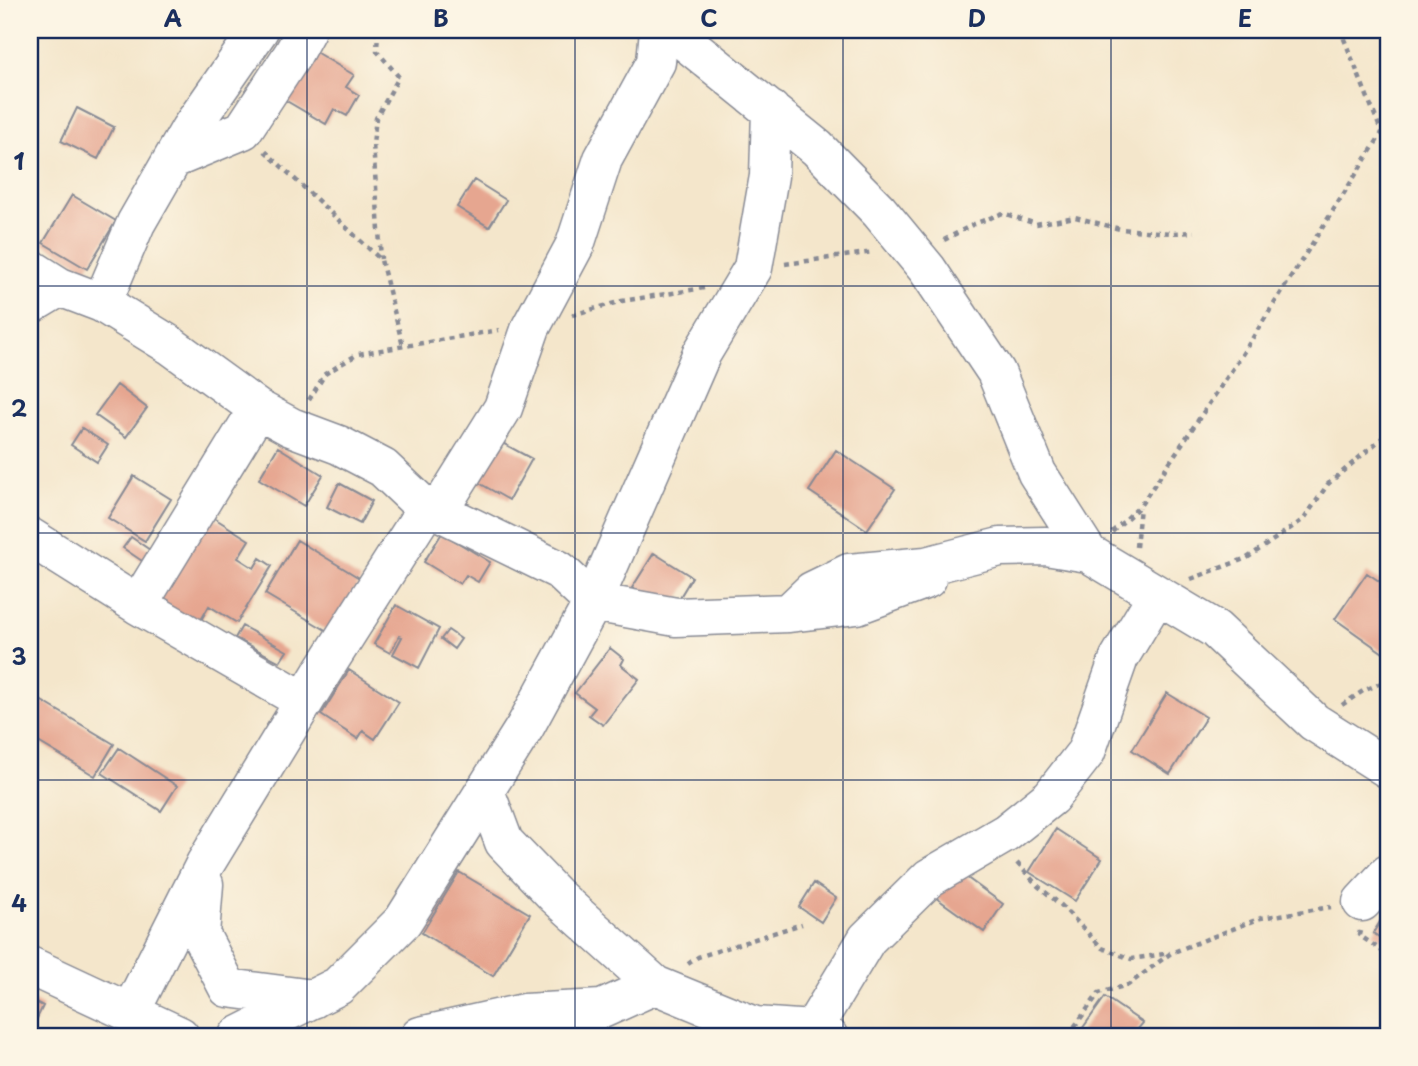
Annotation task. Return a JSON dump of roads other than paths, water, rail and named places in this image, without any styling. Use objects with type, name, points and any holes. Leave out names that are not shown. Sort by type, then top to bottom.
[{"type":"street","points":[[102,303],[136,223],[190,129],[259,30]]},
{"type":"street","points":[[173,159],[243,130],[306,30]]},
{"type":"street","points":[[130,1013],[205,864],[304,701],[434,509],[443,504],[503,408],[531,327],[575,245],[603,159],[656,62],[659,30]]},
{"type":"street","points":[[671,30],[817,148],[879,211],[909,247],[996,372],[1037,473],[1088,554]]},
{"type":"street","points":[[238,1036],[338,986],[404,921],[525,726],[593,602],[702,353],[753,268],[769,176],[771,110]]},
{"type":"street","points":[[40,287],[102,303],[170,345],[258,409],[291,427],[339,445],[383,468],[418,501],[559,570],[593,602],[676,617],[789,613],[811,591],[849,573],[926,566],[1000,547],[1046,546],[1088,554],[1215,629],[1314,722],[1388,769]]},
{"type":"street","points":[[138,605],[258,409]]},
{"type":"street","points":[[30,537],[138,605],[304,701]]},
{"type":"street","points":[[485,791],[504,842],[556,895],[655,985],[755,1026],[820,1033],[867,939],[929,878],[1006,833],[1051,797],[1086,752],[1119,658],[1157,595]]},
{"type":"street","points":[[1119,658],[1148,632],[1203,621]]},
{"type":"street","points":[[453,842],[504,842]]},
{"type":"street","points":[[205,864],[200,934],[228,988],[313,999]]},
{"type":"street","points":[[1362,902],[1388,874]]},
{"type":"street","points":[[30,966],[180,1036]]},
{"type":"street","points":[[421,1036],[524,1013],[602,1009],[655,985]]}]
